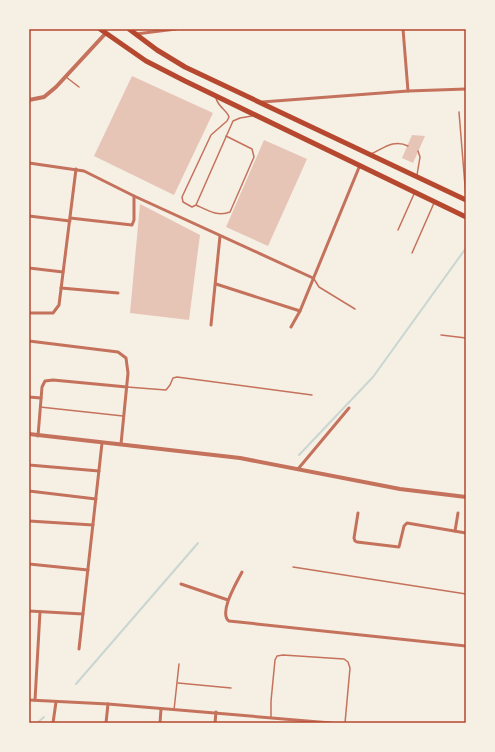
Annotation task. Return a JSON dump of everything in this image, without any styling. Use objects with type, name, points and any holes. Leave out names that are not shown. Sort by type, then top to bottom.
[{"type":"main road","points":[[100,29],[105,34],[146,61],[254,116],[466,217]]},
{"type":"main road","points":[[129,29],[185,67],[262,102],[466,200]]},
{"type":"street","points":[[135,34],[176,29]]},
{"type":"street","points":[[403,29],[408,91]]},
{"type":"street","points":[[29,100],[36,100],[44,97],[66,77],[105,34]]},
{"type":"street","points":[[262,102],[408,91],[466,89]]},
{"type":"street","points":[[29,163],[84,170],[134,196],[313,278]]},
{"type":"street","points":[[291,327],[300,311],[360,166]]},
{"type":"street","points":[[29,313],[46,314],[55,312],[59,305],[76,169]]},
{"type":"street","points":[[29,216],[132,225],[134,220],[134,196]]},
{"type":"street","points":[[212,325],[220,236]]},
{"type":"street","points":[[29,268],[63,272]]},
{"type":"street","points":[[216,284],[300,311]]},
{"type":"street","points":[[61,288],[118,292]]},
{"type":"street","points":[[29,341],[118,352],[126,358],[129,364],[121,444]]},
{"type":"street","points":[[38,436],[42,387],[45,381],[53,380],[127,387]]},
{"type":"street","points":[[29,397],[41,398]]},
{"type":"street","points":[[298,469],[349,408]]},
{"type":"street","points":[[29,434],[233,457],[400,489],[466,497]]},
{"type":"street","points":[[79,649],[102,443]]},
{"type":"street","points":[[29,465],[99,471]]},
{"type":"street","points":[[29,491],[96,499]]},
{"type":"street","points":[[358,513],[354,538],[357,542],[399,547],[404,526],[408,523],[466,532]]},
{"type":"street","points":[[455,531],[458,513]]},
{"type":"street","points":[[29,521],[93,525]]},
{"type":"street","points":[[29,564],[88,570]]},
{"type":"street","points":[[242,572],[228,600],[226,617],[231,622],[466,646]]},
{"type":"street","points":[[181,584],[228,600]]},
{"type":"street","points":[[29,611],[83,614]]},
{"type":"street","points":[[35,700],[40,612]]},
{"type":"street","points":[[29,700],[216,712],[331,723]]},
{"type":"street","points":[[53,723],[56,702]]},
{"type":"street","points":[[106,723],[108,704]]},
{"type":"street","points":[[160,723],[161,709]]},
{"type":"street","points":[[215,723],[216,712]]},
{"type":"street","points":[[271,723],[272,718]]},
{"type":"lane","points":[[66,77],[79,88]]},
{"type":"lane","points":[[215,96],[219,106],[229,117],[227,121],[211,134],[182,197],[183,202],[192,207],[196,205],[217,214],[230,212],[254,157],[252,149],[226,136]]},
{"type":"lane","points":[[459,112],[466,200]]},
{"type":"lane","points":[[196,205],[233,121],[240,118],[254,116]]},
{"type":"lane","points":[[371,154],[394,142],[402,143],[408,146]]},
{"type":"lane","points":[[417,176],[420,157],[418,151]]},
{"type":"lane","points":[[398,230],[414,192]]},
{"type":"lane","points":[[412,253],[435,202]]},
{"type":"lane","points":[[313,278],[319,287],[355,308]]},
{"type":"lane","points":[[441,335],[466,338]]},
{"type":"lane","points":[[127,387],[166,390],[173,378],[176,377],[312,395]]},
{"type":"lane","points":[[40,407],[123,416]]},
{"type":"lane","points":[[293,567],[466,594]]},
{"type":"lane","points":[[272,718],[271,701],[275,660],[277,656],[283,655],[344,659],[348,662],[350,668],[344,723]]},
{"type":"lane","points":[[174,710],[179,664]]},
{"type":"lane","points":[[178,683],[231,688]]},
{"type":"building","points":[[132,76],[213,113],[174,195],[94,156]]},
{"type":"building","points":[[412,135],[425,136],[413,163],[402,158]]},
{"type":"building","points":[[264,140],[307,159],[268,246],[226,227]]},
{"type":"building","points":[[140,204],[200,235],[189,320],[130,313]]},
{"type":"waterway","points":[[299,455],[373,377],[466,248]]},
{"type":"waterway","points":[[76,684],[198,543]]},
{"type":"waterway","points":[[37,723],[44,717]]}]
